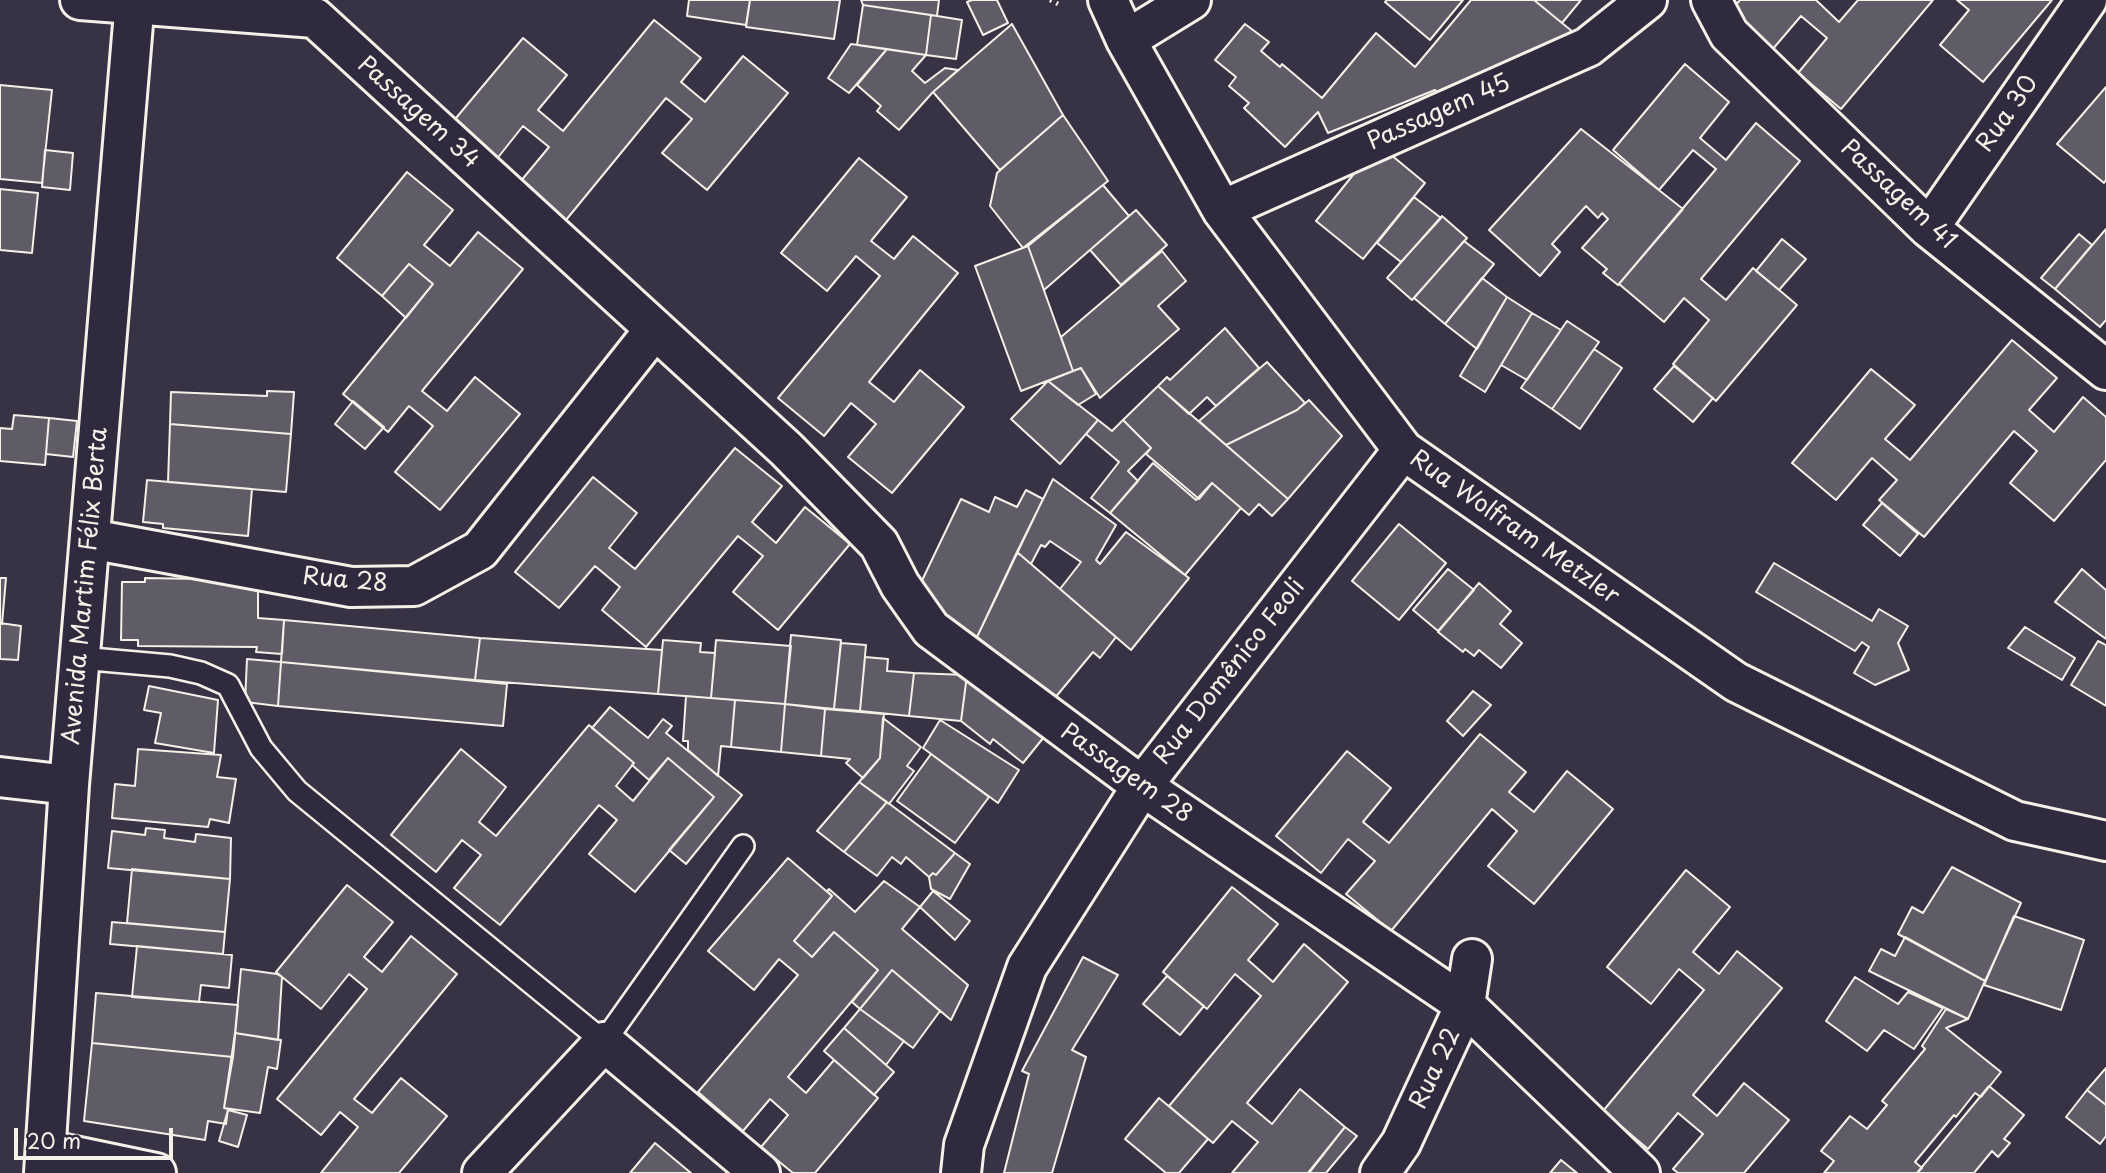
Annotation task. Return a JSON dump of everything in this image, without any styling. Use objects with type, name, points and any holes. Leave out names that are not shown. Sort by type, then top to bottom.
[{"type":"street","name":"Passagem 34","points":[[80,0],[315,18],[656,329]]},
{"type":"street","name":"Rua Wolfram Metzler","points":[[1108,0],[1126,40],[1222,210],[1403,450],[1736,682],[2015,821],[2106,841]]},
{"type":"street","points":[[1126,40],[1191,0]]},
{"type":"street","name":"Passagem 45","points":[[1222,210],[1588,47],[1647,0]]},
{"type":"street","name":"Passagem 41","points":[[1711,0],[1730,34],[1929,228],[2106,370]]},
{"type":"street","name":"Rua 30","points":[[1929,228],[2087,0]]},
{"type":"street","name":"Avenida Martim Félix Berta","points":[[45,1162],[69,785],[135,3]]},
{"type":"street","name":"Rua 28","points":[[90,539],[351,587],[414,586],[480,550],[656,329]]},
{"type":"street","name":"Passagem 28","points":[[656,329],[786,449],[879,544],[900,585],[931,629],[1142,786],[1465,1005],[1640,1173]]},
{"type":"street","name":"Rua Domênico Feoli","points":[[961,1173],[964,1145],[1027,967],[1142,786],[1403,450]]},
{"type":"street","points":[[0,777],[69,785]]},
{"type":"street","name":"Rua 22","points":[[1380,1173],[1401,1143],[1465,1005],[1472,958]]},
{"type":"street","points":[[482,1173],[604,1042],[760,1173]]},
{"type":"street","points":[[45,1162],[156,1173]]},
{"type":"lane","points":[[80,657],[170,666],[201,673],[228,685],[261,748],[297,791],[604,1042],[743,846]]},
{"type":"building","points":[[689,0],[750,0],[746,25],[687,16]]},
{"type":"building","points":[[750,0],[840,0],[834,39],[746,27]]},
{"type":"building","points":[[861,0],[939,0],[937,16],[863,5]]},
{"type":"building","points":[[997,0],[1008,23],[983,35],[967,2]]},
{"type":"building","points":[[1463,0],[1430,40],[1385,2]]},
{"type":"building","points":[[1471,0],[1534,0],[1573,32],[1442,98],[1435,90],[1328,133],[1318,112],[1285,147],[1244,108],[1249,103],[1229,86],[1236,77],[1215,60],[1245,24],[1269,42],[1261,51],[1280,67],[1282,64],[1322,98],[1376,33],[1415,67]]},
{"type":"building","points":[[1534,0],[1581,0],[1562,23]]},
{"type":"building","points":[[1740,0],[1816,0],[1839,22],[1858,0],[1933,0],[1841,109],[1798,73],[1827,38],[1801,16],[1772,50],[1728,14]]},
{"type":"building","points":[[1957,0],[2052,0],[1983,82],[1940,45],[1969,10]]},
{"type":"building","points":[[863,5],[931,15],[926,55],[857,45]]},
{"type":"building","points":[[931,15],[962,20],[956,59],[926,55]]},
{"type":"building","points":[[654,20],[701,58],[681,82],[705,102],[743,56],[788,93],[707,190],[662,153],[692,119],[666,98],[566,220],[520,182],[549,147],[523,126],[496,160],[451,124],[523,38],[567,75],[538,110],[563,131]]},
{"type":"building","points":[[1012,24],[1063,115],[1000,170],[933,92]]},
{"type":"building","points":[[851,44],[887,49],[849,93],[828,78]]},
{"type":"building","points":[[887,49],[926,55],[912,71],[925,83],[945,68],[958,70],[933,92],[899,130],[877,111],[881,106],[857,85]]},
{"type":"building","points":[[1685,64],[1729,102],[1700,138],[1726,160],[1756,123],[1800,161],[1701,279],[1726,300],[1753,268],[1797,305],[1716,401],[1673,364],[1709,320],[1684,298],[1664,322],[1619,284],[1716,169],[1693,150],[1659,190],[1613,150]]},
{"type":"building","points":[[0,85],[52,90],[42,183],[0,179]]},
{"type":"building","points":[[2106,87],[2106,180],[2104,183],[2057,144]]},
{"type":"building","points":[[1063,115],[1108,181],[1023,248],[990,206],[997,173]]},
{"type":"building","points":[[1581,129],[1683,209],[1618,285],[1603,273],[1607,269],[1582,248],[1608,219],[1602,213],[1598,218],[1586,206],[1552,244],[1560,252],[1540,276],[1489,230]]},
{"type":"building","points":[[45,150],[73,153],[70,190],[42,187]]},
{"type":"building","points":[[1390,154],[1425,183],[1363,259],[1316,221],[1357,170]]},
{"type":"building","points":[[859,158],[907,197],[871,241],[894,259],[913,236],[958,273],[869,382],[894,402],[920,370],[964,407],[892,493],[848,457],[876,424],[851,403],[824,436],[778,398],[880,276],[856,256],[827,291],[781,253]]},
{"type":"building","points":[[407,172],[453,210],[424,245],[450,266],[478,232],[523,269],[422,391],[447,411],[475,377],[520,414],[440,510],[395,472],[433,426],[409,406],[388,432],[343,394],[433,284],[409,264],[382,296],[337,258]]},
{"type":"building","points":[[1103,185],[1129,216],[1044,290],[1028,246]]},
{"type":"building","points":[[0,189],[38,193],[32,253],[0,250]]},
{"type":"building","points":[[1414,197],[1441,218],[1401,262],[1377,243]]},
{"type":"building","points":[[1136,210],[1167,245],[1121,285],[1090,250]]},
{"type":"building","points":[[1442,216],[1467,238],[1412,300],[1387,278]]},
{"type":"building","points":[[2106,229],[2106,320],[2100,327],[2055,289]]},
{"type":"building","points":[[2079,234],[2092,245],[2055,289],[2041,278]]},
{"type":"building","points":[[1782,239],[1806,259],[1779,290],[1756,271]]},
{"type":"building","points":[[1464,241],[1494,264],[1445,324],[1414,298]]},
{"type":"building","points":[[1028,246],[1073,371],[1021,391],[975,266]]},
{"type":"building","points":[[1162,251],[1186,281],[1158,306],[1179,329],[1100,398],[1081,368],[1073,371],[1061,337]]},
{"type":"building","points":[[409,264],[433,284],[406,318],[382,296]]},
{"type":"building","points":[[1482,278],[1507,297],[1477,349],[1445,324]]},
{"type":"building","points":[[1507,297],[1532,313],[1485,392],[1460,376]]},
{"type":"building","points":[[1532,313],[1561,330],[1527,380],[1501,365]]},
{"type":"building","points":[[1567,321],[1599,342],[1552,409],[1521,388]]},
{"type":"building","points":[[1225,328],[1259,368],[1216,406],[1207,397],[1189,414],[1158,386],[1167,377],[1170,380]]},
{"type":"building","points":[[2012,340],[2057,378],[2029,410],[2054,432],[2083,397],[2106,417],[2106,460],[2054,521],[2010,483],[2037,451],[2014,431],[1924,537],[1879,500],[1897,480],[1872,458],[1836,500],[1792,463],[1871,369],[1915,405],[1885,439],[1910,460]]},
{"type":"building","points":[[1594,349],[1622,368],[1580,429],[1552,409]]},
{"type":"building","points":[[1267,362],[1305,403],[1297,410],[1226,445],[1199,421]]},
{"type":"building","points":[[1674,366],[1713,398],[1693,422],[1654,389]]},
{"type":"building","points":[[1081,368],[1096,394],[1078,405],[1048,381]]},
{"type":"building","points":[[1048,381],[1098,420],[1060,464],[1011,419]]},
{"type":"building","points":[[1158,386],[1288,499],[1272,516],[1259,504],[1249,515],[1212,483],[1199,499],[1146,454],[1151,448],[1123,420]]},
{"type":"building","points":[[267,391],[294,392],[291,434],[170,424],[171,392],[267,396]]},
{"type":"building","points":[[1309,400],[1342,436],[1288,499],[1226,445],[1297,410]]},
{"type":"building","points":[[353,401],[384,427],[365,449],[335,424]]},
{"type":"building","points":[[14,415],[49,418],[45,465],[0,461],[0,428],[12,429]]},
{"type":"building","points":[[49,418],[77,421],[73,457],[46,454]]},
{"type":"building","points":[[1098,420],[1112,431],[1123,420],[1151,448],[1128,471],[1138,481],[1110,513],[1091,498],[1119,462],[1086,434]]},
{"type":"building","points":[[170,424],[291,434],[286,492],[168,482]]},
{"type":"building","points":[[735,448],[782,486],[752,522],[776,543],[805,507],[850,544],[778,630],[733,592],[763,556],[738,536],[646,647],[602,610],[620,587],[595,566],[559,608],[515,572],[593,477],[637,513],[609,548],[635,569]]},
{"type":"building","points":[[1153,463],[1196,500],[1212,483],[1241,508],[1185,575],[1110,513]]},
{"type":"building","points":[[1053,479],[1116,525],[1096,560],[1100,564],[1126,532],[1189,578],[1131,650],[1060,589],[1081,562],[1050,541],[1045,547],[1041,545],[1031,564],[1017,552]]},
{"type":"building","points":[[147,480],[252,489],[248,536],[163,528],[163,524],[143,522]]},
{"type":"building","points":[[1026,490],[1043,499],[977,637],[916,593],[961,499],[989,512],[995,497],[1017,507]]},
{"type":"building","points":[[1882,503],[1918,534],[1900,556],[1863,525]]},
{"type":"building","points":[[1399,524],[1446,563],[1399,620],[1352,581]]},
{"type":"building","points":[[1017,552],[1116,637],[1100,658],[1093,652],[1054,699],[977,637]]},
{"type":"building","points":[[1774,563],[1872,621],[1879,609],[1908,626],[1898,643],[1909,670],[1875,685],[1854,673],[1869,647],[1862,642],[1855,651],[1756,592]]},
{"type":"building","points":[[1448,569],[1474,590],[1438,631],[1413,610]]},
{"type":"building","points":[[2082,569],[2106,590],[2106,639],[2055,602]]},
{"type":"building","points":[[0,578],[6,578],[2,624],[0,623]]},
{"type":"building","points":[[145,578],[258,580],[258,618],[284,620],[282,654],[256,652],[257,647],[138,646],[138,640],[121,640],[122,582],[145,582]]},
{"type":"building","points":[[1479,583],[1511,611],[1500,624],[1522,643],[1501,668],[1479,650],[1474,656],[1465,649],[1463,652],[1438,632]]},
{"type":"building","points":[[284,620],[480,638],[475,680],[281,662]]},
{"type":"building","points":[[0,623],[21,626],[18,660],[0,659]]},
{"type":"building","points":[[2025,627],[2075,658],[2062,680],[2008,648]]},
{"type":"building","points":[[791,635],[841,640],[834,709],[785,704]]},
{"type":"building","points":[[480,638],[662,650],[658,694],[475,680]]},
{"type":"building","points":[[663,640],[701,643],[700,652],[715,653],[711,698],[658,694]]},
{"type":"building","points":[[716,640],[791,646],[785,704],[711,698]]},
{"type":"building","points":[[2098,641],[2106,645],[2106,706],[2071,685]]},
{"type":"building","points":[[841,643],[866,645],[860,711],[834,709]]},
{"type":"building","points":[[865,657],[888,659],[887,671],[914,673],[909,716],[860,711]]},
{"type":"building","points":[[247,659],[281,662],[278,706],[245,702]]},
{"type":"building","points":[[281,662],[507,684],[503,726],[278,706]]},
{"type":"building","points":[[914,673],[967,675],[961,721],[909,716]]},
{"type":"building","points":[[967,675],[1044,737],[1023,763],[993,739],[990,744],[961,721]]},
{"type":"building","points":[[149,686],[218,700],[214,753],[155,743],[161,713],[144,710]]},
{"type":"building","points":[[1473,691],[1491,705],[1463,736],[1447,721]]},
{"type":"building","points":[[686,696],[735,700],[731,747],[721,746],[718,776],[688,750],[688,741],[683,741]]},
{"type":"building","points":[[735,700],[785,704],[781,752],[731,747]]},
{"type":"building","points":[[785,704],[825,709],[821,756],[781,752]]},
{"type":"building","points":[[610,707],[648,738],[663,719],[672,726],[666,733],[742,795],[686,864],[669,850],[714,797],[668,758],[649,780],[632,765],[634,763],[592,728]]},
{"type":"building","points":[[825,709],[884,714],[880,758],[863,778],[846,763],[850,759],[821,756]]},
{"type":"building","points":[[883,718],[921,747],[907,766],[914,771],[889,804],[859,782],[880,758]]},
{"type":"building","points":[[940,720],[1019,770],[998,803],[923,748]]},
{"type":"building","points":[[589,725],[634,763],[616,786],[633,801],[668,758],[714,797],[635,892],[589,854],[617,820],[599,805],[500,925],[454,888],[481,855],[462,840],[436,872],[391,835],[461,749],[506,787],[479,822],[496,836]]},
{"type":"building","points":[[1480,734],[1526,772],[1509,792],[1534,812],[1567,771],[1613,809],[1534,904],[1488,866],[1517,831],[1492,809],[1391,931],[1346,894],[1375,861],[1348,839],[1321,873],[1276,836],[1347,751],[1391,788],[1363,822],[1389,843]]},
{"type":"building","points":[[138,749],[221,755],[217,777],[236,779],[229,823],[210,819],[208,827],[112,818],[115,784],[135,786]]},
{"type":"building","points":[[931,754],[989,797],[955,843],[897,801]]},
{"type":"building","points":[[859,782],[887,802],[844,852],[817,831]]},
{"type":"building","points":[[887,802],[955,853],[936,875],[933,873],[929,877],[906,857],[901,864],[892,857],[877,876],[844,852]]},
{"type":"building","points":[[146,828],[165,830],[164,838],[195,842],[196,834],[231,838],[230,879],[108,868],[112,831],[145,835]]},
{"type":"building","points":[[955,853],[970,864],[950,899],[931,889],[929,877],[933,873],[936,875]]},
{"type":"building","points":[[788,858],[832,896],[794,941],[812,957],[834,932],[878,970],[788,1077],[806,1093],[834,1060],[878,1098],[815,1173],[793,1173],[761,1147],[788,1115],[770,1099],[743,1131],[698,1092],[798,975],[779,959],[754,990],[708,951]]},
{"type":"building","points":[[1952,867],[2021,903],[1985,981],[1898,934],[1912,907],[1923,913]]},
{"type":"building","points":[[132,869],[230,879],[225,932],[127,923]]},
{"type":"building","points":[[1686,870],[1730,907],[1693,952],[1719,974],[1737,951],[1782,988],[1693,1095],[1717,1116],[1744,1083],[1789,1120],[1744,1173],[1678,1173],[1673,1169],[1703,1134],[1678,1113],[1648,1149],[1603,1111],[1704,990],[1679,969],[1651,1004],[1607,967]]},
{"type":"building","points":[[884,881],[920,907],[902,929],[968,985],[951,1020],[892,970],[860,1009],[852,1002],[878,970],[834,932],[812,957],[794,941],[832,896],[827,891],[829,889],[855,912]]},
{"type":"building","points":[[347,885],[393,922],[364,957],[382,972],[411,936],[457,974],[354,1099],[372,1113],[401,1078],[447,1116],[399,1173],[321,1173],[358,1127],[340,1112],[321,1135],[277,1099],[367,989],[349,974],[321,1009],[276,972]]},
{"type":"building","points":[[1232,887],[1278,924],[1248,960],[1273,982],[1304,944],[1348,982],[1247,1103],[1272,1124],[1300,1089],[1345,1127],[1308,1173],[1232,1173],[1258,1142],[1232,1121],[1213,1143],[1169,1106],[1261,996],[1235,974],[1207,1009],[1163,972]]},
{"type":"building","points":[[933,891],[970,921],[955,940],[920,907]]},
{"type":"building","points":[[2014,916],[2084,940],[2061,1010],[1984,985]]},
{"type":"building","points":[[112,922],[225,932],[223,954],[110,944]]},
{"type":"building","points":[[1905,937],[1985,981],[1968,1019],[1869,971],[1881,949],[1895,956]]},
{"type":"building","points":[[137,946],[232,955],[229,988],[201,985],[199,1002],[132,997]]},
{"type":"building","points":[[1083,957],[1118,975],[1072,1050],[1086,1057],[1052,1173],[1004,1173],[1029,1074],[1022,1071]]},
{"type":"building","points":[[241,969],[282,977],[278,1040],[235,1033]]},
{"type":"building","points":[[892,970],[940,1011],[913,1048],[860,1009]]},
{"type":"building","points":[[1167,976],[1204,1006],[1180,1035],[1143,1004]]},
{"type":"building","points":[[1855,977],[1898,1004],[1908,992],[1943,1008],[1914,1049],[1884,1030],[1867,1051],[1826,1021]]},
{"type":"building","points":[[96,993],[238,1005],[233,1057],[92,1043]]},
{"type":"building","points":[[860,1009],[904,1041],[886,1065],[844,1028]]},
{"type":"building","points":[[1946,1009],[1968,1019],[1946,1028],[2001,1072],[1981,1097],[1975,1093],[1956,1117],[1954,1115],[1915,1162],[1922,1168],[1917,1173],[1824,1173],[1834,1161],[1821,1151],[1850,1116],[1867,1129],[1887,1105],[1882,1101],[1925,1049],[1922,1046]]},
{"type":"building","points":[[844,1028],[894,1072],[874,1095],[824,1051]]},
{"type":"building","points":[[235,1033],[281,1040],[277,1069],[268,1067],[260,1113],[224,1108]]},
{"type":"building","points":[[92,1043],[233,1057],[224,1108],[228,1109],[226,1124],[208,1121],[205,1140],[84,1121]]},
{"type":"building","points":[[2106,1068],[2106,1105],[2087,1090]]},
{"type":"building","points":[[1989,1086],[2024,1115],[2004,1139],[2010,1143],[1998,1157],[1992,1151],[1974,1173],[1917,1173]]},
{"type":"building","points":[[2087,1090],[2106,1105],[2106,1136],[2100,1144],[2066,1117]]},
{"type":"building","points":[[1159,1098],[1208,1139],[1179,1173],[1166,1173],[1125,1139]]},
{"type":"building","points":[[228,1110],[247,1115],[238,1147],[219,1141]]},
{"type":"building","points":[[1345,1127],[1357,1136],[1326,1173],[1309,1173]]},
{"type":"building","points":[[655,1143],[691,1173],[630,1173]]},
{"type":"building","points":[[1561,1160],[1577,1173],[1550,1173]]}]
